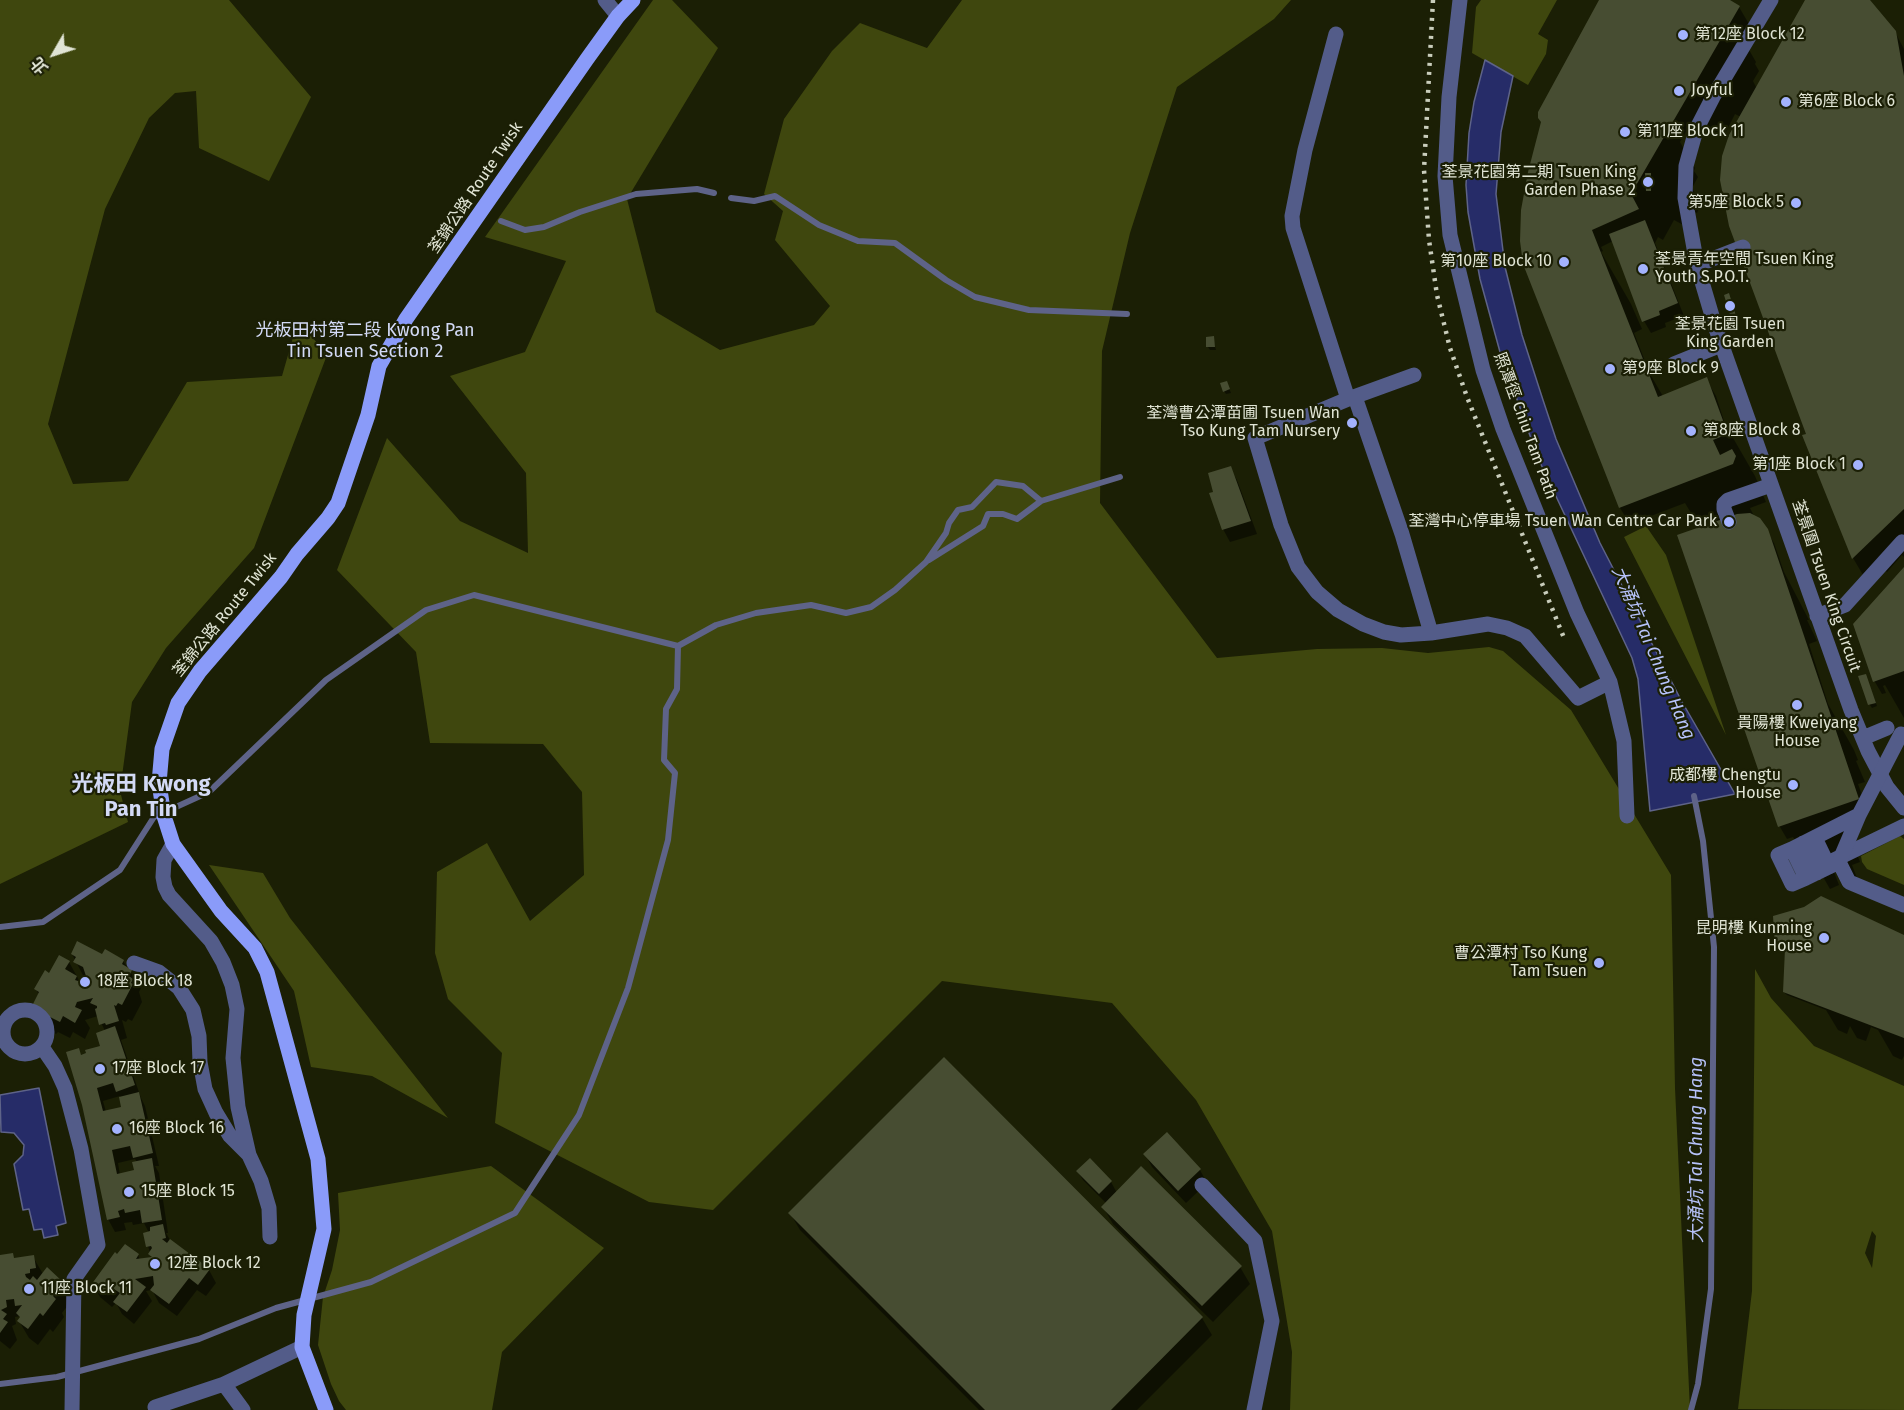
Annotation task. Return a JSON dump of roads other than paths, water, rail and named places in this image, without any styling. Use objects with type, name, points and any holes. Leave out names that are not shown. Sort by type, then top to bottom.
[{"type":"main road","name":"荃錦公路 Route Twisk","points":[[326,1410],[302,1347],[303,1315],[324,1229],[318,1159],[267,972],[255,948],[221,911],[173,844],[164,816],[159,783],[162,749],[178,703],[200,671],[281,577],[338,503],[362,434],[379,366],[406,319],[618,16],[633,0]]},
{"type":"street","points":[[605,0],[618,16]]},
{"type":"street","name":"照潭徑 Chiu Tam Path","points":[[1460,0],[1449,97],[1446,165],[1450,235],[1484,370],[1503,429],[1577,613],[1610,682],[1624,741],[1627,816]]},
{"type":"street","name":"荃景圍 Tsuen King Circuit","points":[[1771,0],[1700,122],[1686,166],[1685,198],[1697,266],[1721,345],[1817,616],[1863,738],[1887,787],[1904,808]]},
{"type":"street","points":[[1336,34],[1305,150],[1292,216],[1293,228],[1402,534],[1431,633]]},
{"type":"street","points":[[1697,266],[1743,247]]},
{"type":"street","points":[[1674,364],[1721,345]]},
{"type":"street","points":[[1414,375],[1255,438],[1281,525],[1298,567],[1317,592],[1338,610],[1363,624],[1384,632],[1401,635],[1431,633],[1488,624],[1507,628],[1525,636],[1578,698],[1610,682]]},
{"type":"street","points":[[1729,522],[1724,509],[1724,504],[1728,500],[1771,485]]},
{"type":"street","points":[[1817,616],[1845,605],[1902,542],[1904,543]]},
{"type":"street","points":[[1863,738],[1897,730]]},
{"type":"street","points":[[1859,815],[1778,855],[1792,884],[1823,870],[1859,815],[1897,730]]},
{"type":"street","points":[[1887,787],[1868,808],[1791,845],[1788,855],[1797,872],[1805,874],[1904,826]]},
{"type":"street","points":[[1803,843],[1823,870],[1904,905]]},
{"type":"street","points":[[173,844],[164,860],[165,887],[169,895],[210,941],[223,962],[232,985],[237,1009],[233,1058],[238,1107],[249,1155],[261,1181],[269,1208],[270,1237]]},
{"type":"street","points":[[134,963],[159,972],[180,988],[193,1010],[199,1036],[200,1062],[205,1089],[230,1136],[249,1155]]},
{"type":"street","points":[[42,1047],[55,1066],[67,1098],[81,1149],[98,1245],[74,1279],[72,1410]]},
{"type":"street","points":[[1202,1185],[1255,1241],[1272,1321],[1254,1410]]},
{"type":"street","points":[[155,1407],[224,1384],[302,1347]]},
{"type":"street","points":[[224,1384],[243,1410]]},
{"type":"water","points":[[1485,60],[1513,76],[1501,132],[1496,194],[1505,267],[1522,335],[1556,439],[1600,543],[1681,700],[1735,794],[1650,811],[1638,679],[1632,658],[1538,458],[1500,352],[1480,279],[1468,212],[1466,185],[1469,133]]},
{"type":"water","points":[[39,1088],[66,1223],[56,1226],[58,1235],[44,1238],[42,1229],[34,1230],[29,1209],[23,1210],[14,1164],[23,1155],[24,1145],[14,1133],[1,1132],[0,1095]]},
{"type":"waterway","points":[[501,221],[525,230],[544,227],[580,212],[636,194],[697,189],[714,193]]},
{"type":"waterway","points":[[731,198],[754,201],[775,196],[819,225],[858,241],[895,243],[946,280],[975,297],[1029,310],[1127,314]]},
{"type":"waterway","points":[[0,927],[43,922],[120,870],[154,817],[209,792],[326,680],[426,610],[474,595],[678,646],[716,625],[756,613],[811,605],[846,613],[871,607],[895,590],[926,562],[946,533],[949,523],[958,510],[972,507],[996,482],[1023,486],[1041,501],[1120,477]]},
{"type":"waterway","points":[[929,560],[983,526],[988,514],[1003,514],[1017,519],[1041,501]]},
{"type":"waterway","points":[[0,1384],[57,1377],[199,1339],[276,1308],[371,1282],[515,1213],[579,1115],[628,988],[668,840],[675,773],[664,760],[666,709],[677,689],[678,646]]},
{"type":"waterway","name":"大涌坑 Tai Chung Hang","points":[[1691,1410],[1698,1384],[1711,1289],[1714,947],[1703,841],[1694,796]]},
{"type":"railway","points":[[1433,0],[1424,170],[1429,240],[1437,295],[1450,348],[1467,397],[1564,638]]},
{"type":"place","name":"第12座 Block 12","points":[[1683,35]]},
{"type":"place","name":"Joyful","points":[[1679,91]]},
{"type":"place","name":"第6座 Block 6","points":[[1786,102]]},
{"type":"place","name":"第11座 Block 11","points":[[1625,132]]},
{"type":"place","name":"荃景花園第二期 Tsuen King Garden Phase 2","points":[[1648,182]]},
{"type":"place","name":"第5座 Block 5","points":[[1796,203]]},
{"type":"place","name":"第10座 Block 10","points":[[1564,262]]},
{"type":"place","name":"荃景青年空間 Tsuen King Youth S.P.O.T.","points":[[1643,269]]},
{"type":"place","name":"荃景花園 Tsuen King Garden","points":[[1730,306]]},
{"type":"place","name":"第9座 Block 9","points":[[1610,369]]},
{"type":"place","name":"荃灣曹公潭苗圃 Tsuen Wan Tso Kung Tam Nursery","points":[[1352,423]]},
{"type":"place","name":"第8座 Block 8","points":[[1691,431]]},
{"type":"place","name":"第1座 Block 1","points":[[1858,465]]},
{"type":"place","name":"荃灣中心停車場 Tsuen Wan Centre Car Park","points":[[1729,522]]},
{"type":"place","name":"貴陽樓 Kweiyang House","points":[[1797,705]]},
{"type":"place","name":"成都樓 Chengtu House","points":[[1793,785]]},
{"type":"place","name":"昆明樓 Kunming House","points":[[1824,938]]},
{"type":"place","name":"曹公潭村 Tso Kung Tam Tsuen","points":[[1599,963]]},
{"type":"place","name":"18座 Block 18","points":[[85,982]]},
{"type":"place","name":"17座 Block 17","points":[[100,1069]]},
{"type":"place","name":"16座 Block 16","points":[[117,1129]]},
{"type":"place","name":"15座 Block 15","points":[[129,1192]]},
{"type":"place","name":"12座 Block 12","points":[[155,1264]]},
{"type":"place","name":"11座 Block 11","points":[[29,1289]]},
{"type":"district","name":"光板田村第二段 Kwong Pan Tin Tsuen Section 2","points":[[365,341]]},
{"type":"district","name":"光板田 Kwong Pan Tin","points":[[141,798]]}]
